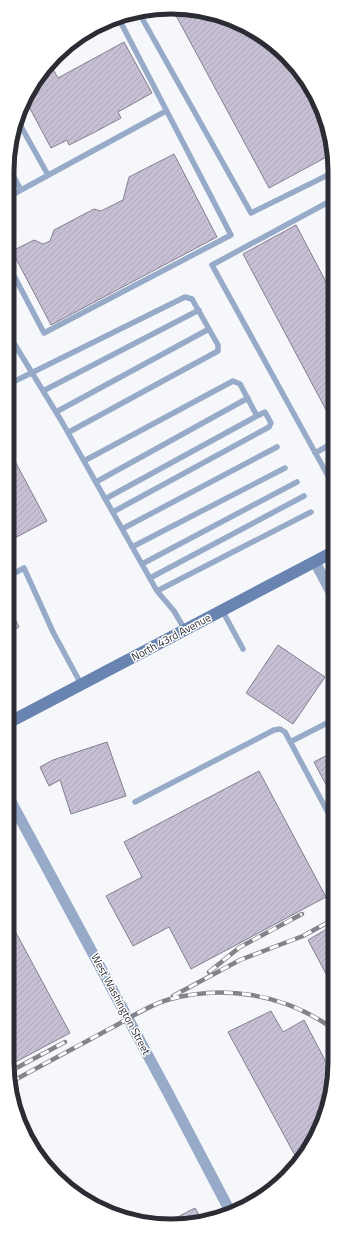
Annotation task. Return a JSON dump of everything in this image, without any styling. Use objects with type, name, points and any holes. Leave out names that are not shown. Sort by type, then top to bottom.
[{"type":"main road","name":"North 43rd Avenue","points":[[14,720],[328,555]]},
{"type":"street","points":[[314,562],[328,587]]},
{"type":"street","name":"West Washington Street","points":[[14,807],[228,1208]]},
{"type":"lane","points":[[141,17],[251,213],[328,175]]},
{"type":"lane","points":[[14,276],[44,333],[230,235],[121,22]]},
{"type":"lane","points":[[14,194],[166,111]]},
{"type":"lane","points":[[20,126],[48,175]]},
{"type":"lane","points":[[14,177],[21,190]]},
{"type":"lane","points":[[328,202],[212,266],[328,476]]},
{"type":"lane","points":[[14,381],[185,297],[192,299],[219,348],[216,353],[69,432]]},
{"type":"lane","points":[[43,390],[199,310]]},
{"type":"lane","points":[[56,412],[209,329]]},
{"type":"lane","points":[[14,342],[69,432],[157,590],[174,611],[184,630]]},
{"type":"lane","points":[[84,461],[233,381],[240,384],[257,416]]},
{"type":"lane","points":[[96,482],[248,398]]},
{"type":"lane","points":[[106,499],[265,412],[270,419],[271,426],[113,512]]},
{"type":"lane","points":[[315,453],[328,446]]},
{"type":"lane","points":[[122,529],[278,447]]},
{"type":"lane","points":[[132,547],[285,468]]},
{"type":"lane","points":[[142,564],[297,482]]},
{"type":"lane","points":[[150,578],[304,496]]},
{"type":"lane","points":[[157,590],[311,512]]},
{"type":"lane","points":[[14,573],[24,568],[53,632],[81,684]]},
{"type":"lane","points":[[222,610],[243,650]]},
{"type":"lane","points":[[290,742],[328,723]]},
{"type":"lane","points":[[135,802],[274,730],[280,729],[285,732],[328,813]]},
{"type":"building","points":[[175,14],[212,19],[250,35],[267,46],[289,67],[296,75],[309,96],[323,130],[328,156],[269,188]]},
{"type":"building","points":[[124,42],[152,93],[118,112],[121,118],[69,145],[67,140],[51,148],[28,106],[35,92],[49,71],[53,69],[58,78]]},
{"type":"building","points":[[174,154],[217,237],[51,325],[14,255],[14,250],[34,240],[43,244],[50,241],[54,230],[94,209],[101,211],[123,200],[129,177]]},
{"type":"building","points":[[296,225],[328,286],[328,414],[243,254]]},
{"type":"building","points":[[14,459],[47,521],[14,538]]},
{"type":"building","points":[[14,616],[19,627],[14,630]]},
{"type":"building","points":[[278,645],[325,677],[293,724],[246,693]]},
{"type":"building","points":[[107,742],[126,796],[71,814],[60,780],[49,786],[40,767],[53,760]]},
{"type":"building","points":[[328,755],[328,788],[314,762]]},
{"type":"building","points":[[259,771],[326,897],[191,969],[169,927],[133,946],[106,896],[142,877],[124,842]]},
{"type":"building","points":[[328,928],[328,978],[308,940]]},
{"type":"building","points":[[14,929],[70,1033],[14,1063]]},
{"type":"building","points":[[271,1011],[283,1032],[304,1020],[326,1062],[328,1061],[327,1082],[323,1103],[312,1131],[296,1158],[228,1032]]},
{"type":"building","points":[[195,1208],[200,1216],[181,1219],[174,1219]]},
{"type":"railway","points":[[209,972],[240,947],[302,914]]},
{"type":"railway","points":[[173,996],[240,960],[303,936],[328,922]]},
{"type":"railway","points":[[15,1080],[147,1008],[167,1000],[188,995],[210,993],[253,995],[294,1007],[328,1025]]},
{"type":"railway","points":[[14,1069],[65,1042]]}]
